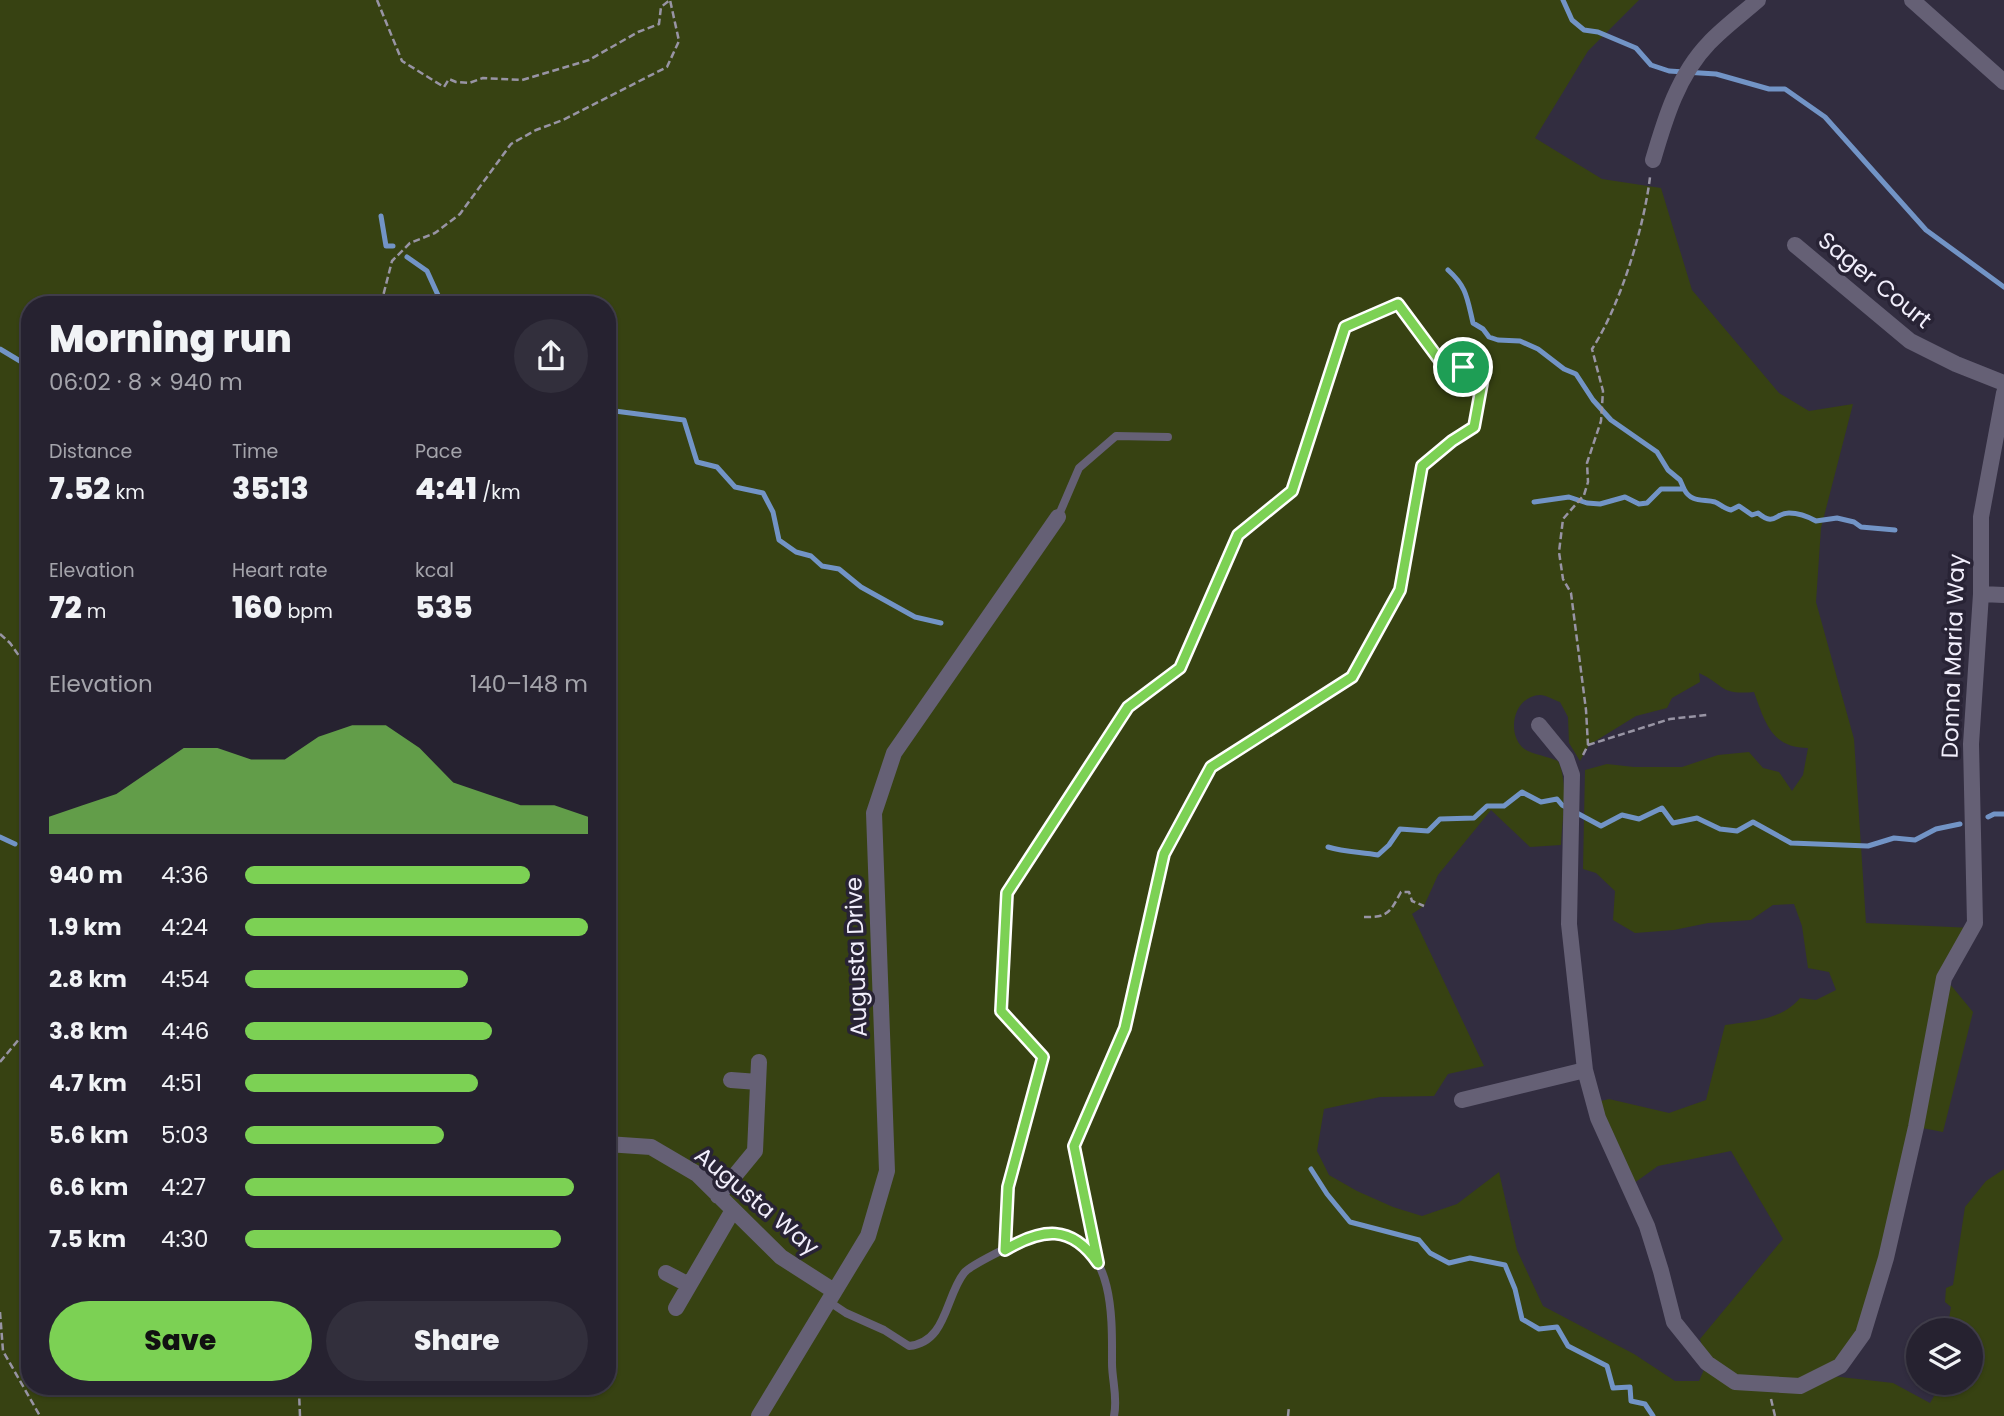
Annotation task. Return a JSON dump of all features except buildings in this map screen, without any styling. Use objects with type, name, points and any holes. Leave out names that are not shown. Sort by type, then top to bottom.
[{"type":"street","points":[[1653,160],[1664,120],[1682,79],[1708,44],[1758,0]]},
{"type":"street","points":[[1912,0],[2004,82]]},
{"type":"street","name":"Sager Court","points":[[1795,245],[1910,341],[1956,365],[2004,383]]},
{"type":"street","name":"Donna Maria Way","points":[[1585,1070],[1598,1118],[1647,1226],[1674,1322],[1707,1363],[1735,1382],[1800,1386],[1840,1366],[1863,1334],[1886,1258],[1914,1138],[1944,978],[1975,923],[1971,744],[1981,594],[1981,517],[2004,393]]},
{"type":"street","name":"Augusta Drive","points":[[759,1416],[868,1236],[887,1171],[874,813],[894,753],[1058,517]]},
{"type":"street","points":[[1981,594],[2004,595]]},
{"type":"street","points":[[1462,1100],[1585,1070],[1569,924],[1572,786],[1570,767],[1566,758],[1539,726]]},
{"type":"street","points":[[718,1196],[755,1151],[759,1062]]},
{"type":"street","points":[[731,1080],[758,1082]]},
{"type":"street","name":"Augusta Way","points":[[616,1145],[652,1147],[697,1174],[781,1257],[831,1296]]},
{"type":"street","points":[[676,1308],[733,1210]]},
{"type":"street","points":[[666,1273],[689,1284]]},
{"type":"lane","points":[[1005,1250],[1008,1187],[1043,1057],[1001,1011],[1007,893],[1128,707],[1180,668],[1238,535],[1292,491],[1345,327],[1398,304],[1441,362],[1484,372],[1474,427],[1422,466],[1400,590],[1352,677],[1211,767],[1164,854],[1125,1028],[1074,1146],[1098,1263],[1110,1301],[1116,1395],[1114,1416]]},
{"type":"lane","points":[[1058,517],[1079,468],[1116,436],[1168,437]]},
{"type":"lane","points":[[831,1296],[846,1313],[884,1330],[909,1346],[920,1345],[941,1323],[965,1272],[1038,1234],[1053,1232],[1078,1240],[1088,1248],[1098,1263]]},
{"type":"path","points":[[377,0],[402,61],[443,87],[449,79],[469,83],[483,78],[522,80],[589,60],[628,37],[659,24],[661,7],[670,0],[679,41],[667,68],[511,144],[460,214],[435,233],[410,243],[392,261],[384,296]]},
{"type":"path","points":[[1570,767],[1580,761],[1588,745],[1587,710],[1573,605],[1571,593],[1563,579],[1559,552],[1563,519],[1584,495],[1588,482],[1587,463],[1601,421],[1603,391],[1592,349],[1612,314],[1642,220],[1653,160]]},
{"type":"path","points":[[0,634],[21,659]]},
{"type":"path","points":[[1588,745],[1670,719],[1707,715]]},
{"type":"path","points":[[1364,917],[1381,918],[1401,892],[1409,892],[1412,901],[1424,906]]},
{"type":"path","points":[[0,1062],[21,1037]]},
{"type":"path","points":[[0,1312],[3,1351],[21,1383]]},
{"type":"path","points":[[28,1395],[40,1416]]},
{"type":"path","points":[[299,1395],[300,1416]]},
{"type":"path","points":[[1288,1416],[1289,1406]]},
{"type":"green space","points":[[0,0],[1639,0],[1588,51],[1535,138],[1602,179],[1661,188],[1692,290],[1779,393],[1809,411],[1853,404],[1821,528],[1816,602],[1854,739],[1866,923],[1972,928],[1945,978],[1973,1012],[1943,1132],[1917,1127],[1863,1334],[1823,1375],[1893,1383],[1906,1390],[1906,1395],[1915,1395],[1930,1403],[1935,1395],[1983,1395],[1983,1318],[1949,1318],[1951,1307],[1945,1302],[1946,1288],[1953,1285],[1965,1207],[1986,1181],[2004,1169],[2004,1416],[0,1416]],"holes":[[[1699,673],[1734,692],[1754,692],[1771,731],[1786,743],[1808,748],[1803,775],[1792,791],[1779,772],[1763,768],[1749,752],[1718,755],[1682,767],[1607,764],[1585,770],[1583,869],[1596,873],[1615,891],[1613,920],[1635,933],[1751,920],[1773,905],[1794,904],[1802,926],[1808,968],[1829,972],[1836,990],[1816,1000],[1800,998],[1776,1015],[1725,1025],[1706,1100],[1669,1113],[1609,1099],[1593,1103],[1630,1186],[1658,1166],[1731,1151],[1783,1239],[1700,1339],[1707,1363],[1699,1381],[1675,1381],[1634,1354],[1543,1306],[1517,1250],[1499,1172],[1457,1204],[1422,1216],[1393,1207],[1329,1175],[1317,1151],[1324,1109],[1380,1097],[1434,1096],[1448,1074],[1484,1066],[1412,914],[1424,906],[1438,875],[1491,810],[1530,847],[1561,845],[1564,801],[1561,770],[1558,761],[1525,749],[1517,740],[1514,723],[1524,701],[1540,695],[1560,702],[1568,717],[1569,743],[1580,761],[1589,745],[1636,716],[1667,708],[1672,698],[1700,682]]]},
{"type":"waterway","points":[[1563,0],[1572,20],[1584,30],[1598,32],[1636,48],[1651,65],[1669,71],[1716,74],[1769,89],[1785,89],[1825,117],[1926,230],[2004,287]]},
{"type":"waterway","points":[[381,216],[386,246],[393,246]]},
{"type":"waterway","points":[[407,257],[427,271],[438,296]]},
{"type":"waterway","points":[[1448,270],[1463,288],[1473,323],[1489,337],[1520,341],[1538,349],[1564,369],[1576,374],[1593,400],[1611,420],[1657,452],[1684,489]]},
{"type":"waterway","points":[[0,349],[21,362]]},
{"type":"waterway","points":[[616,411],[684,420],[697,462],[717,467],[735,487],[763,493],[773,512],[779,540],[796,552],[811,556],[822,566],[839,569],[861,587],[915,617],[941,623]]},
{"type":"waterway","points":[[1534,502],[1569,497],[1600,504],[1625,497],[1639,504],[1647,503],[1661,489],[1684,489],[1690,497],[1715,502],[1731,510],[1739,506],[1752,515],[1758,513],[1768,519],[1793,513],[1816,521],[1837,518],[1854,522],[1861,527],[1895,530]]},
{"type":"waterway","points":[[1328,847],[1378,855],[1400,829],[1428,831],[1440,819],[1474,818],[1487,806],[1504,806],[1522,792],[1541,802],[1557,799],[1562,805],[1601,826],[1622,815],[1639,819],[1662,808],[1673,823],[1697,818],[1720,829],[1737,831],[1753,822],[1791,843],[1868,846],[1894,838],[1915,840],[1936,829],[1960,824]]},
{"type":"waterway","points":[[1988,817],[2004,814]]},
{"type":"waterway","points":[[0,837],[15,844]]},
{"type":"waterway","points":[[1311,1169],[1350,1222],[1419,1240],[1430,1253],[1449,1263],[1470,1258],[1505,1265],[1515,1289],[1522,1319],[1539,1329],[1557,1327],[1568,1346],[1607,1366],[1613,1388],[1630,1387],[1631,1401],[1645,1404],[1653,1416]]},
{"type":"route","points":[[1398,304],[1441,362],[1463,367],[1484,372],[1474,427],[1422,466],[1400,590],[1352,677],[1211,767],[1164,854],[1125,1028],[1074,1146],[1098,1263],[1088,1248],[1078,1240],[1053,1232],[1038,1234],[1005,1250],[1008,1187],[1043,1057],[1001,1011],[1007,893],[1128,707],[1180,668],[1238,535],[1292,491],[1345,327],[1398,304]]}]
